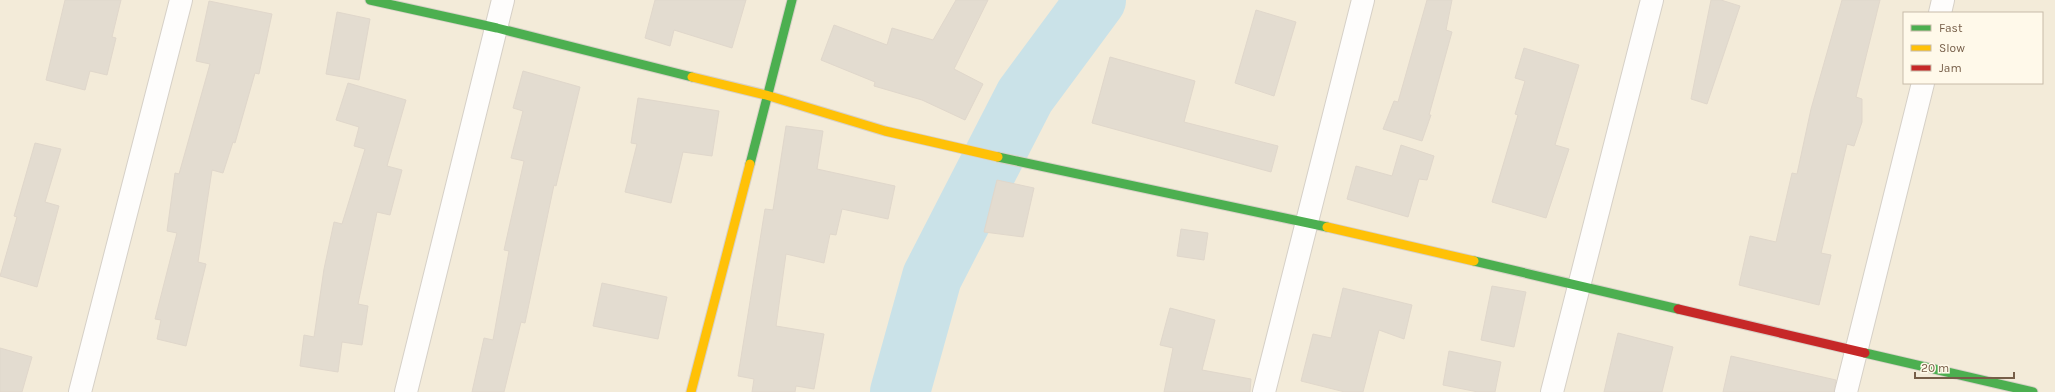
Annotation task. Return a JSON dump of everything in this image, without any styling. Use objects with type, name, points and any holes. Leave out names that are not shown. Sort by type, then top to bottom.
[{"type":"street","points":[[80,392],[181,0]]},
{"type":"street","points":[[370,0],[497,28],[766,96],[884,131],[1036,166],[1306,222],[2033,392]]},
{"type":"street","points":[[406,392],[503,0]]},
{"type":"street","points":[[691,392],[766,96],[792,0]]},
{"type":"street","points":[[1264,392],[1363,0]]},
{"type":"street","points":[[1552,392],[1652,0]]},
{"type":"street","points":[[1940,12],[1943,0]]},
{"type":"street","points":[[1846,392],[1923,84]]},
{"type":"shaded area","points":[[0,0],[2055,0],[2055,392],[0,392]]},
{"type":"building","points":[[65,0],[121,0],[112,37],[116,38],[107,75],[90,71],[85,90],[46,80]]},
{"type":"building","points":[[655,0],[746,0],[732,48],[674,30],[670,46],[645,38]]},
{"type":"building","points":[[956,0],[988,0],[954,69],[983,84],[965,120],[922,100],[874,86],[875,82],[821,60],[834,25],[887,45],[892,28],[933,40]]},
{"type":"building","points":[[1427,0],[1452,0],[1446,30],[1452,32],[1429,115],[1431,115],[1422,141],[1383,129],[1394,101],[1398,102]]},
{"type":"building","points":[[1711,0],[1721,0],[1740,6],[1707,104],[1691,99]]},
{"type":"building","points":[[1842,0],[1880,0],[1856,97],[1862,99],[1862,122],[1854,146],[1847,144],[1821,253],[1831,255],[1819,305],[1739,285],[1750,236],[1776,242],[1792,173],[1797,174],[1811,109]]},
{"type":"building","points":[[209,1],[272,14],[259,74],[255,73],[235,143],[233,142],[223,173],[212,170],[198,262],[206,264],[186,346],[157,339],[161,320],[155,319],[177,233],[167,231],[175,173],[179,174],[210,64],[196,61]]},
{"type":"building","points":[[1256,10],[1296,22],[1274,96],[1235,83]]},
{"type":"building","points":[[337,12],[370,19],[359,80],[326,74]]},
{"type":"building","points":[[1524,48],[1579,65],[1555,145],[1569,149],[1546,218],[1492,202],[1518,115],[1515,114],[1525,81],[1515,78]]},
{"type":"building","points":[[1110,57],[1195,81],[1184,122],[1278,146],[1271,172],[1092,123]]},
{"type":"building","points":[[523,71],[580,87],[556,186],[554,185],[525,323],[521,322],[504,392],[472,392],[484,338],[493,340],[509,251],[504,250],[524,161],[511,158],[523,111],[513,108]]},
{"type":"building","points":[[348,83],[406,100],[387,166],[402,170],[390,215],[377,212],[358,304],[368,306],[362,345],[342,342],[338,372],[300,366],[304,335],[314,337],[324,269],[334,222],[342,224],[365,149],[354,146],[359,127],[336,120]]},
{"type":"building","points":[[638,98],[719,111],[712,156],[683,152],[671,203],[625,192],[637,144],[631,143]]},
{"type":"building","points":[[786,126],[823,131],[817,169],[895,186],[888,219],[842,209],[836,235],[830,234],[824,263],[786,254],[776,326],[824,334],[814,389],[796,386],[795,392],[752,392],[754,379],[738,376],[765,209],[773,210]]},
{"type":"building","points":[[35,143],[61,149],[45,202],[59,206],[37,287],[0,276],[17,217],[14,216]]},
{"type":"building","points":[[1401,145],[1434,156],[1427,180],[1419,179],[1408,217],[1347,199],[1356,166],[1392,176]]},
{"type":"building","points":[[997,180],[1034,188],[1023,237],[984,232]]},
{"type":"building","points":[[1181,229],[1208,233],[1204,260],[1177,256]]},
{"type":"building","points":[[602,283],[667,297],[658,339],[593,326]]},
{"type":"building","points":[[1492,286],[1526,292],[1514,347],[1481,340]]},
{"type":"building","points":[[1343,288],[1412,305],[1404,339],[1379,330],[1363,392],[1345,392],[1301,381],[1313,334],[1331,338]]},
{"type":"building","points":[[1170,308],[1215,320],[1202,370],[1251,379],[1250,392],[1164,392],[1173,348],[1160,345]]},
{"type":"building","points":[[1618,333],[1673,347],[1662,392],[1604,392]]},
{"type":"building","points":[[0,348],[32,357],[22,392],[0,392]]},
{"type":"building","points":[[1449,351],[1501,362],[1495,392],[1478,392],[1443,385]]},
{"type":"building","points":[[1731,356],[1836,380],[1834,392],[1723,392]]},
{"type":"waterway","points":[[900,392],[932,277],[1025,96],[1096,0]]},
{"type":"traffic: fast","points":[[370,0],[497,28],[692,77]]},
{"type":"traffic: fast","points":[[750,164],[792,0]]},
{"type":"traffic: fast","points":[[998,157],[1327,227]]},
{"type":"traffic: fast","points":[[1474,261],[1678,309]]},
{"type":"traffic: fast","points":[[1865,353],[2033,392]]},
{"type":"traffic: slow","points":[[692,77],[766,95],[885,131],[998,157]]},
{"type":"traffic: slow","points":[[691,392],[750,164]]},
{"type":"traffic: slow","points":[[1327,227],[1474,261]]},
{"type":"traffic: jam","points":[[1678,309],[1865,353]]}]
